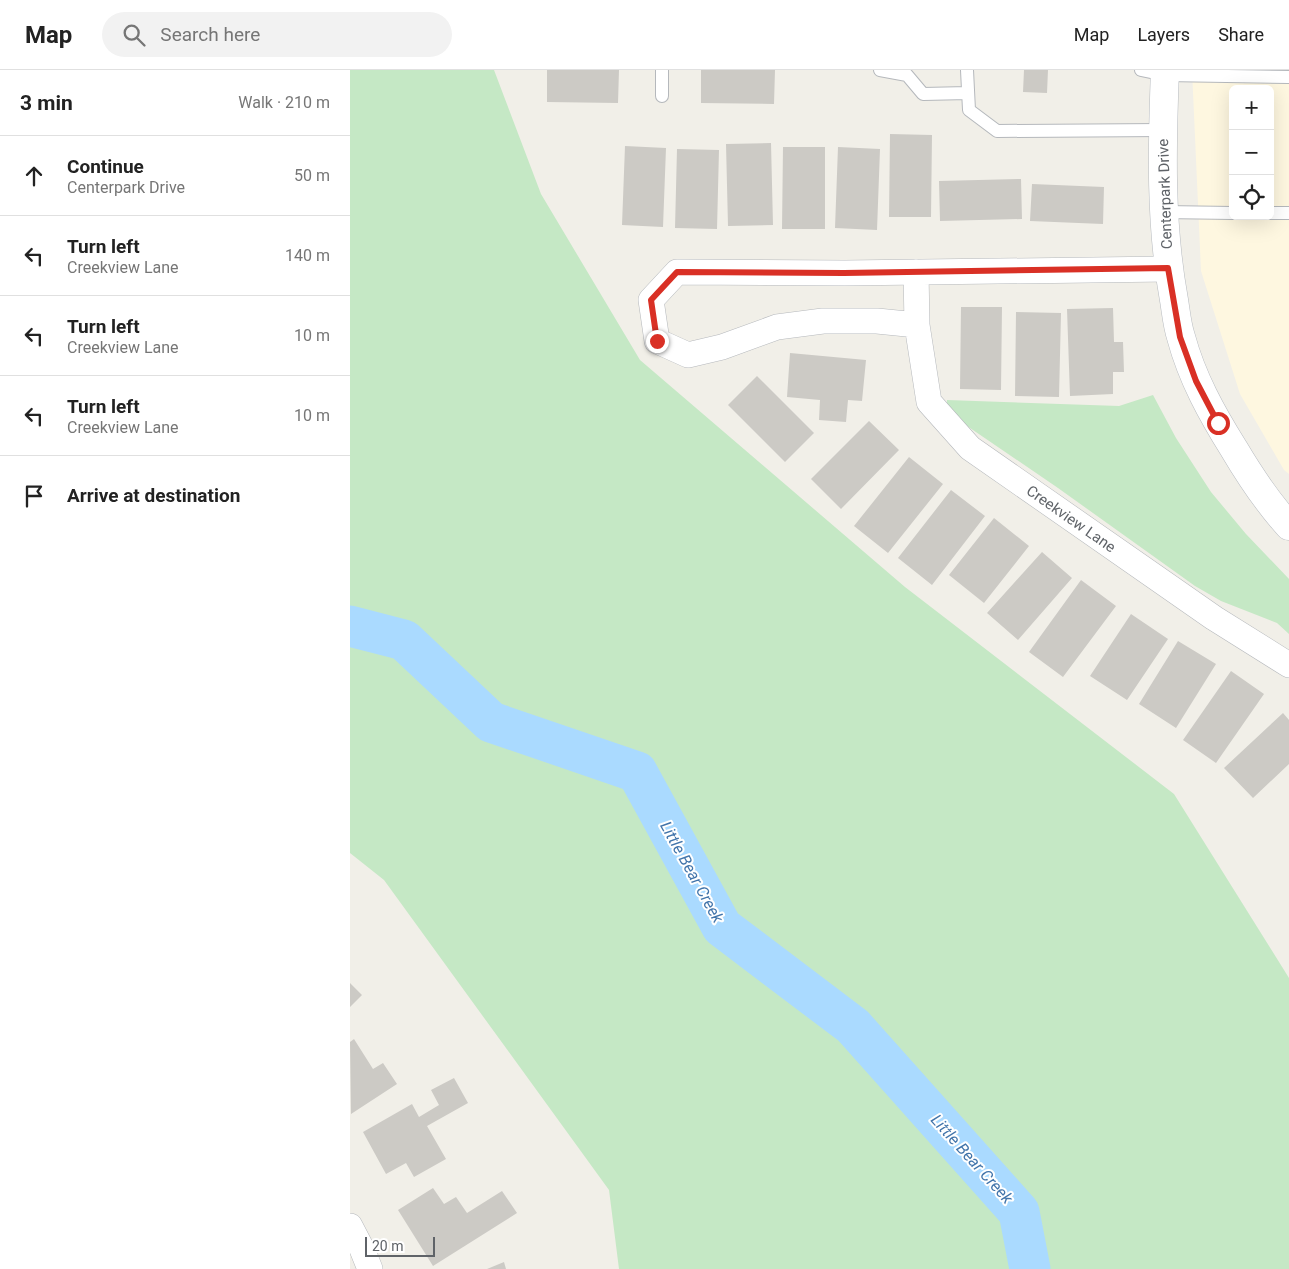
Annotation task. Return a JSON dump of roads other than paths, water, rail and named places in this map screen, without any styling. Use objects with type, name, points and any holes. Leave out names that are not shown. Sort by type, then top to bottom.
[{"type":"street","name":"Centerpark Drive","points":[[1157,72],[1163,130],[1163,212],[1168,268],[1180,337],[1196,381],[1218,423],[1237,454],[1286,519]]},
{"type":"street","points":[[917,325],[877,321],[823,321],[777,327],[722,347],[688,355],[657,341],[651,300],[677,272],[844,273],[1168,268]]},
{"type":"street","name":"Creekview Lane","points":[[916,272],[917,325],[930,402],[970,448],[1214,618],[1289,665]]},
{"type":"street","points":[[350,1226],[370,1269]]},
{"type":"lane","points":[[662,70],[662,96]]},
{"type":"lane","points":[[880,70],[907,75],[923,94],[968,93]]},
{"type":"lane","points":[[967,70],[969,110],[997,130],[1163,130]]},
{"type":"lane","points":[[1157,72],[1289,77]]},
{"type":"lane","points":[[1163,212],[1229,213]]},
{"type":"lane","points":[[1274,213],[1289,213]]},
{"type":"waterway","name":"Little Bear Creek","points":[[350,626],[404,640],[491,722],[637,772],[722,927],[853,1026],[1019,1212],[1030,1269]]}]
